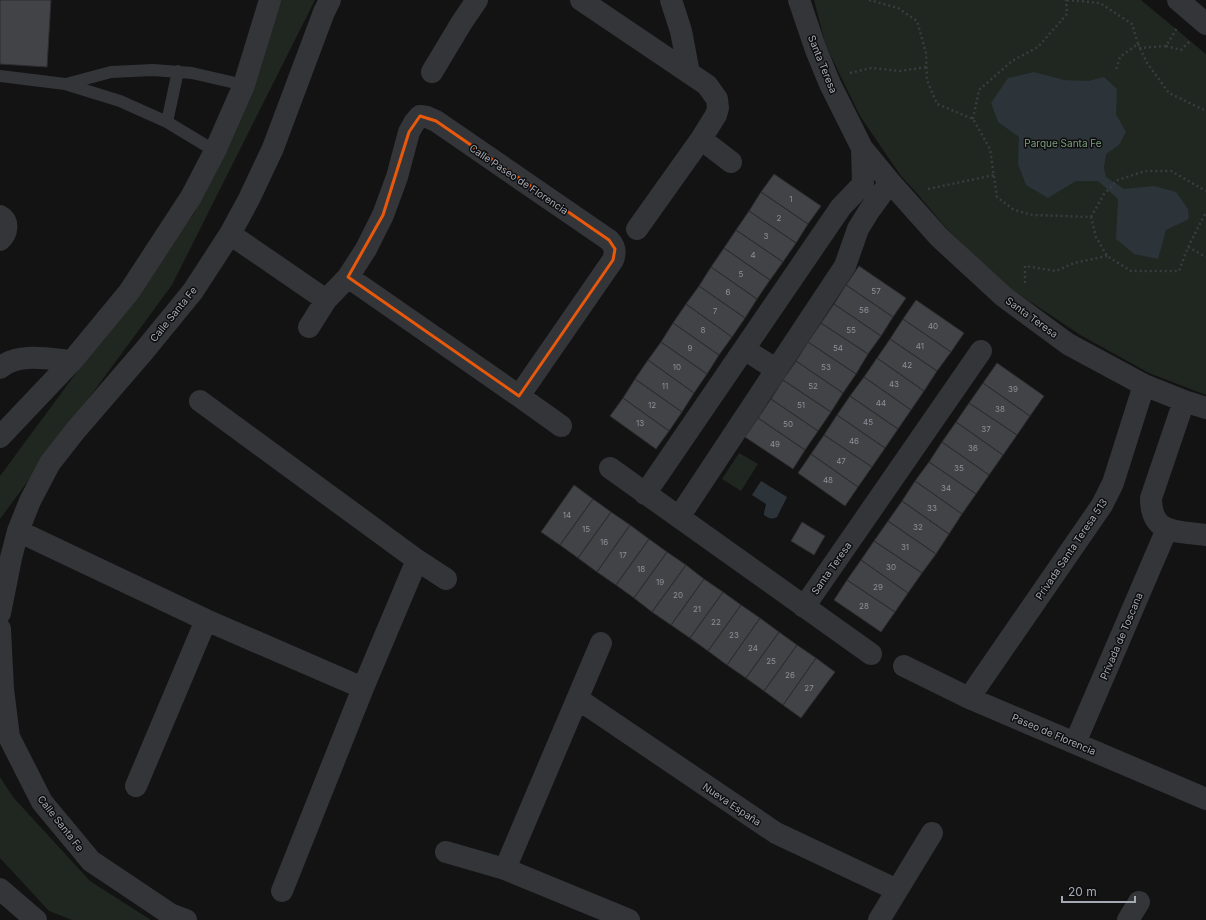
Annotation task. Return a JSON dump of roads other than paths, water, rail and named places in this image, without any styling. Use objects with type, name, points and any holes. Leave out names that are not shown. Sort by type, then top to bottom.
[{"type":"street","points":[[0,437],[72,361],[129,292],[190,197],[215,151],[244,84],[270,0]]},
{"type":"street","name":"Calle Santa Fe","points":[[0,613],[18,531],[30,500],[50,463],[75,431],[144,351],[193,291],[230,234],[249,199],[273,148],[324,12],[330,0]]},
{"type":"street","points":[[432,72],[477,0]]},
{"type":"street","points":[[581,0],[707,85],[717,99],[718,108],[716,114],[637,229]]},
{"type":"street","points":[[671,0],[681,31],[688,73]]},
{"type":"street","name":"Santa Teresa","points":[[799,0],[816,50],[830,84],[862,148],[895,188],[939,237],[1003,296],[1068,344],[1144,384],[1184,401],[1206,408]]},
{"type":"street","points":[[1184,4],[1206,24]]},
{"type":"street","name":"Calle Paseo de Florencia","points":[[309,327],[326,300],[348,277],[366,249],[383,214],[397,177],[409,132],[420,116],[427,116],[609,240],[615,249],[613,260],[519,396]]},
{"type":"street","points":[[700,139],[731,162]]},
{"type":"street","name":"Santa Teresa","points":[[646,494],[841,207],[863,184],[862,148]]},
{"type":"street","points":[[679,517],[845,266],[858,229],[869,211],[895,188]]},
{"type":"street","points":[[0,216],[3,217],[7,226],[4,236],[0,240]]},
{"type":"street","points":[[230,234],[326,300]]},
{"type":"street","points":[[348,277],[561,426]]},
{"type":"street","points":[[744,349],[777,370]]},
{"type":"street","name":"Santa Teresa","points":[[804,607],[982,351]]},
{"type":"street","points":[[2,362],[32,357],[72,361]]},
{"type":"street","name":"Privada Santa Teresa 513","points":[[969,698],[1102,505],[1113,483],[1144,384]]},
{"type":"street","points":[[200,401],[417,560],[446,579]]},
{"type":"street","points":[[1184,401],[1151,498],[1151,508],[1153,516],[1167,530],[1206,535]]},
{"type":"street","points":[[610,468],[870,654]]},
{"type":"street","name":"Privada de Toscana","points":[[1076,743],[1167,530]]},
{"type":"street","points":[[18,531],[206,620],[363,688]]},
{"type":"street","points":[[282,891],[363,688],[417,560]]},
{"type":"street","points":[[136,786],[206,620]]},
{"type":"street","name":"Calle Santa Fe","points":[[0,629],[4,739],[42,802],[91,861],[170,914],[186,920]]},
{"type":"street","points":[[506,869],[601,643]]},
{"type":"street","name":"Paseo de Florencia","points":[[904,666],[969,698],[1206,799]]},
{"type":"street","name":"Nueva España","points":[[578,699],[776,833],[898,890]]},
{"type":"street","points":[[879,920],[932,833]]},
{"type":"street","points":[[446,852],[506,869],[629,920]]},
{"type":"street","points":[[0,889],[36,920]]},
{"type":"lane","points":[[65,84],[111,72],[153,70],[192,73],[244,84]]},
{"type":"lane","points":[[167,122],[178,71]]},
{"type":"lane","points":[[0,76],[65,84],[120,101],[167,122],[215,151]]},
{"type":"park label","name":"Parque Santa Fe","points":[[1063,143]]}]
